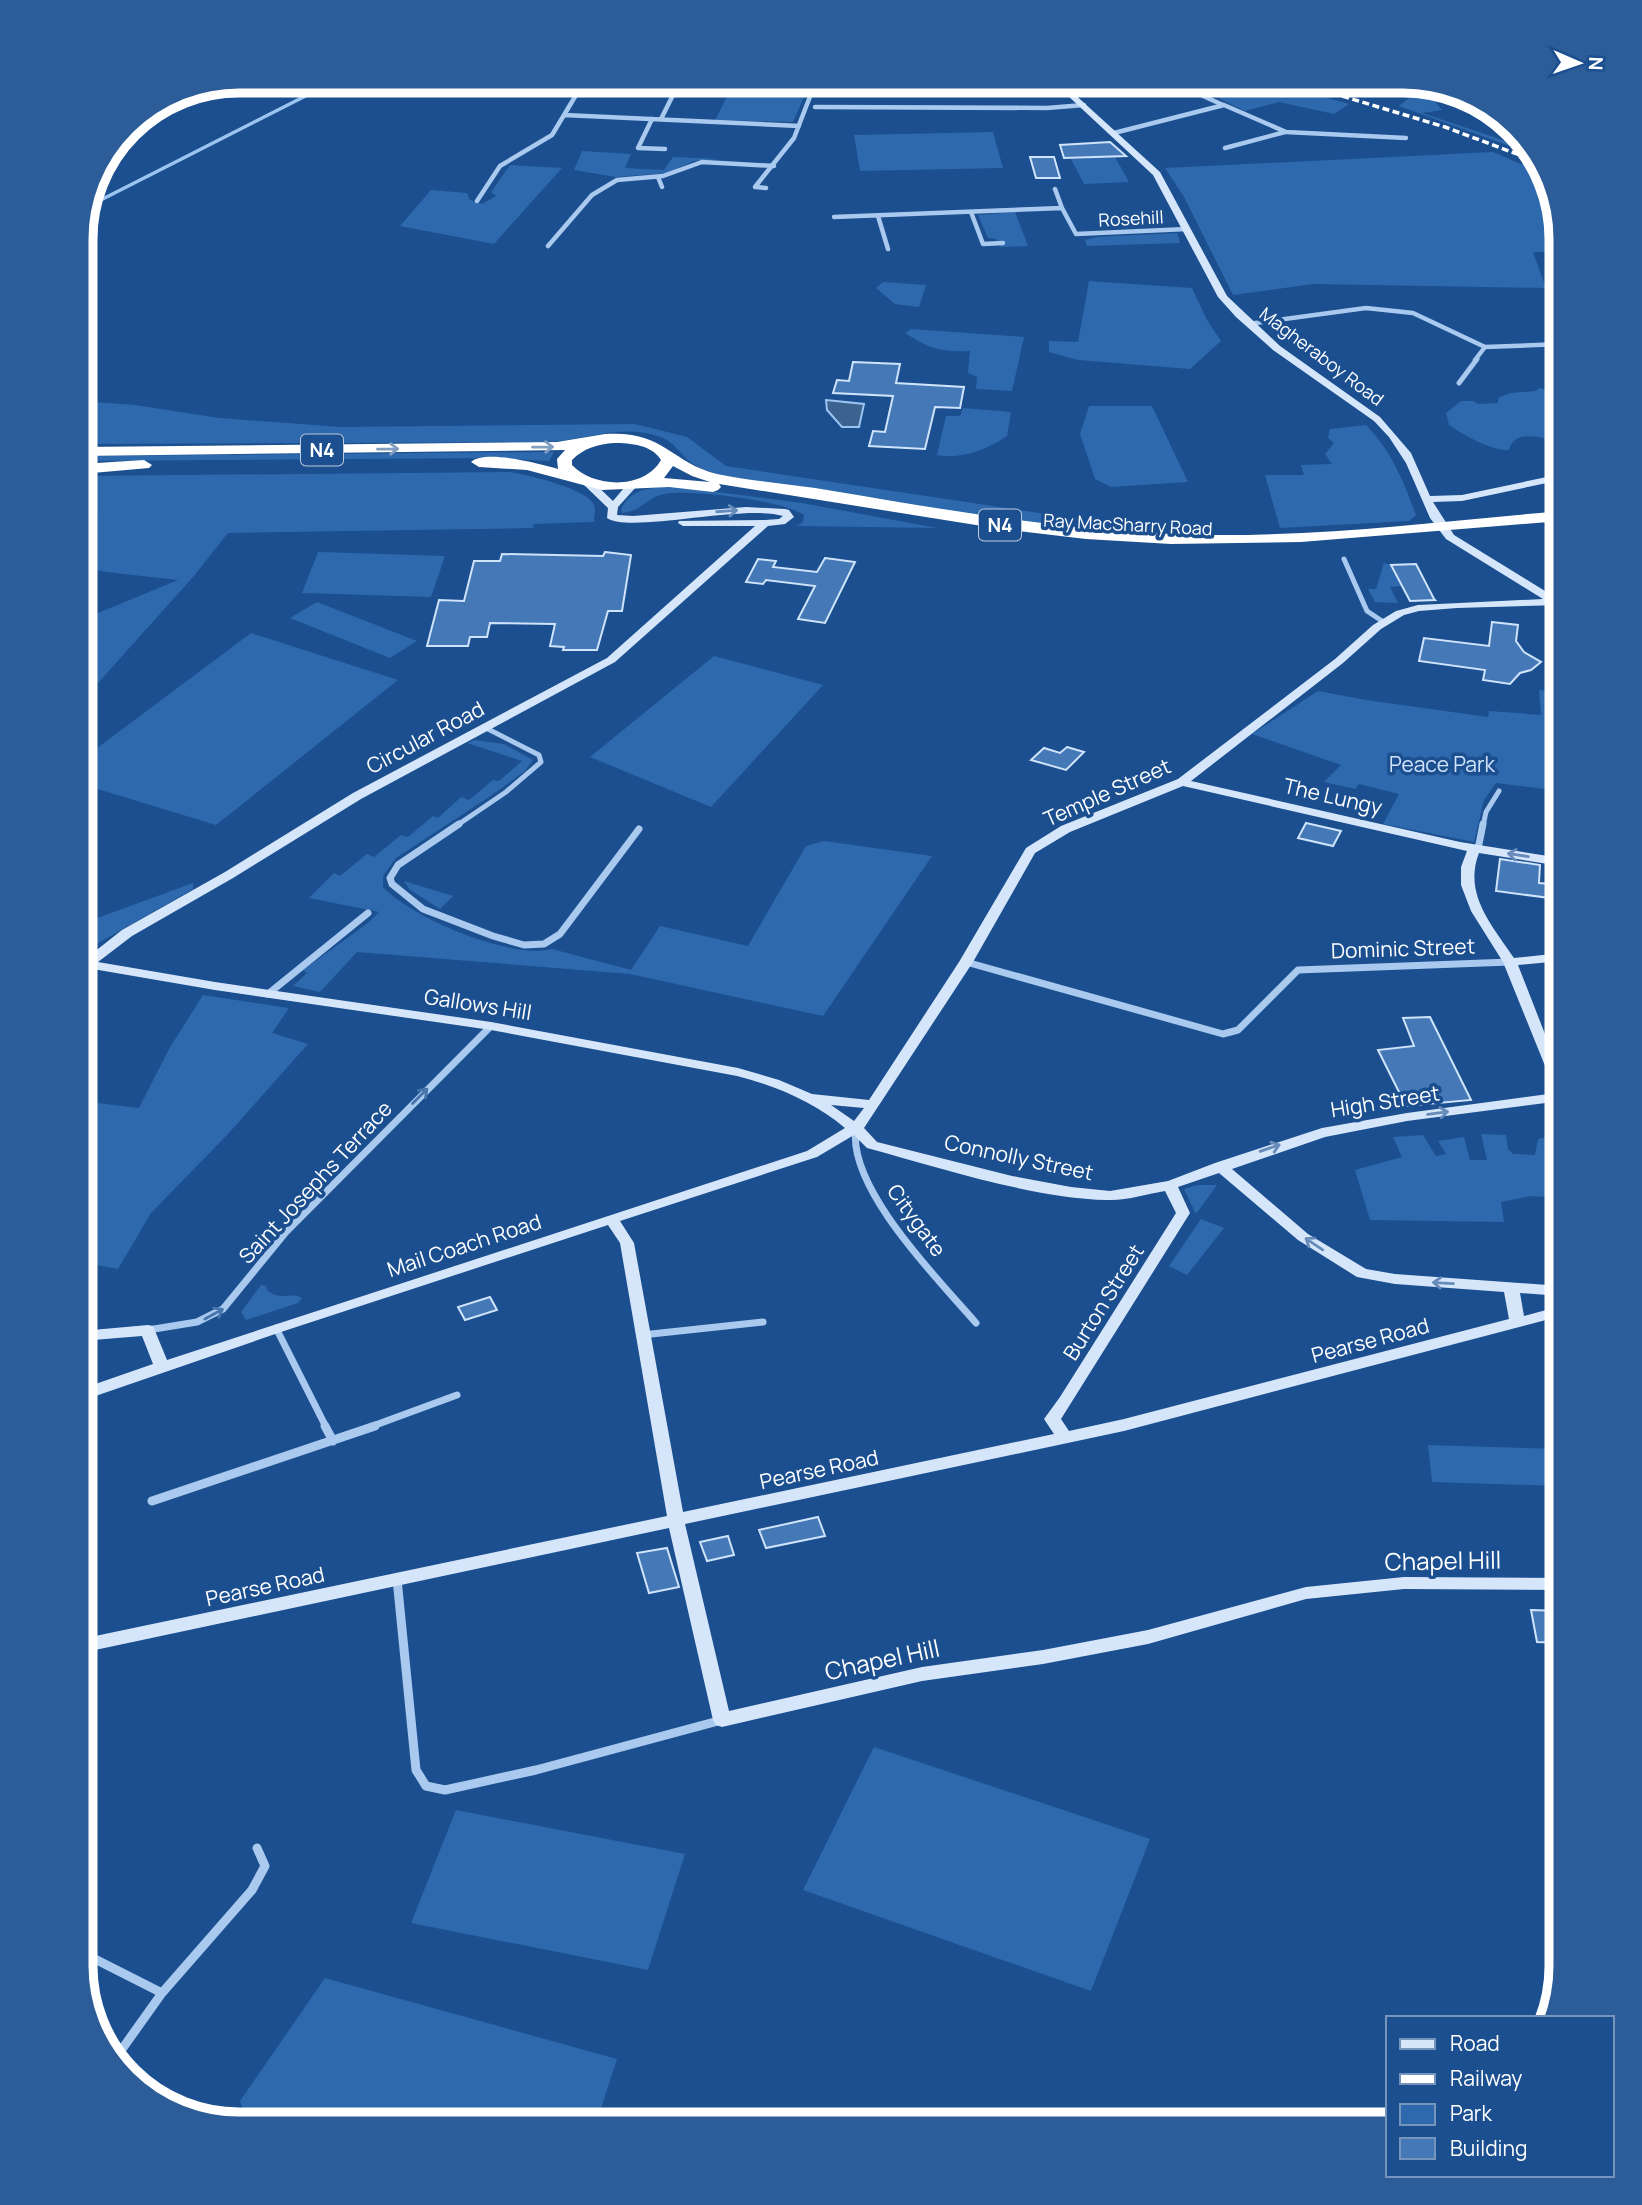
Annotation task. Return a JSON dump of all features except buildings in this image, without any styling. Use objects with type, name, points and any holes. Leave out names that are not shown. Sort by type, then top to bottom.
[{"type":"highway","name":"N4","points":[[93,451],[545,447],[636,439],[649,442],[666,453]]},
{"type":"highway","points":[[582,481],[568,473],[565,459],[570,452],[591,442]]},
{"type":"highway","points":[[636,484],[661,474],[669,460],[666,453]]},
{"type":"highway","name":"Ray MacSharry Road","points":[[666,453],[696,473],[726,480],[828,495],[981,523],[1081,535],[1265,540],[1445,532]]},
{"type":"highway","name":"N4","points":[[93,467],[502,462],[542,468],[603,485],[636,484]]},
{"type":"highway","name":"Ray MacSharry Road","points":[[636,484],[669,482],[715,487],[802,499],[967,530],[1096,545],[1303,548],[1445,532]]},
{"type":"highway","name":"N4","points":[[1445,532],[1549,518]]},
{"type":"highway","name":"N4","points":[[1445,532],[1549,529]]},
{"type":"street","points":[[477,201],[500,166],[548,140],[577,93]]},
{"type":"street","points":[[662,119],[674,93]]},
{"type":"street","points":[[766,188],[755,187],[790,145],[811,93]]},
{"type":"street","name":"Magheraboy Road","points":[[1071,93],[1157,174],[1223,298],[1261,335],[1377,419],[1406,453],[1445,532]]},
{"type":"street","points":[[1197,93],[1286,132]]},
{"type":"street","points":[[816,107],[1047,108],[1084,104]]},
{"type":"street","points":[[1114,133],[1224,105]]},
{"type":"street","points":[[1470,110],[1476,112]]},
{"type":"street","points":[[564,115],[799,125]]},
{"type":"street","points":[[652,119],[638,148],[665,149]]},
{"type":"street","points":[[1225,148],[1286,132],[1406,138]]},
{"type":"street","points":[[548,246],[601,188],[617,180],[658,177],[702,162],[774,166]]},
{"type":"street","points":[[658,177],[663,187]]},
{"type":"street","name":"Rosehill","points":[[1055,189],[1079,241]]},
{"type":"street","points":[[834,217],[1062,208]]},
{"type":"street","points":[[971,212],[983,244],[1003,243]]},
{"type":"street","points":[[877,216],[888,249]]},
{"type":"street","name":"Rosehill","points":[[1076,234],[1187,229]]},
{"type":"street","points":[[1248,324],[1366,308],[1412,313],[1485,347],[1549,345]]},
{"type":"street","points":[[1459,383],[1485,347]]},
{"type":"street","points":[[1428,502],[1462,498],[1549,480]]},
{"type":"street","points":[[582,481],[613,507]]},
{"type":"street","points":[[636,484],[613,507],[612,518],[663,523],[765,523]]},
{"type":"street","name":"Circular Road","points":[[93,958],[127,933],[229,876],[357,796],[611,660],[765,523],[781,522],[789,515],[785,512],[757,509],[635,519]]},
{"type":"street","points":[[1445,532],[1549,597]]},
{"type":"street","points":[[1344,559],[1367,611],[1385,623]]},
{"type":"street","name":"Temple Street","points":[[857,1127],[966,962],[1030,851],[1065,830],[1153,797],[1182,782],[1400,613],[1418,608],[1549,604]]},
{"type":"street","points":[[484,727],[539,755],[541,762],[506,792],[398,865],[390,878],[392,884],[423,909],[457,925],[524,945],[544,944],[560,934],[639,829]]},
{"type":"street","name":"The Lungy","points":[[1182,782],[1476,849],[1549,860]]},
{"type":"street","points":[[1499,790],[1486,812],[1476,849],[1467,867],[1468,885],[1477,911],[1510,962],[1549,1059]]},
{"type":"street","points":[[268,994],[368,914]]},
{"type":"street","points":[[1510,962],[1549,958]]},
{"type":"street","name":"Dominic Street","points":[[966,962],[1223,1034],[1238,1030],[1298,970],[1510,962]]},
{"type":"street","name":"Gallows Hill","points":[[93,965],[491,1026],[738,1072],[765,1078],[857,1127]]},
{"type":"street","name":"Saint Josephs Terrace","points":[[148,1330],[187,1325],[214,1316],[223,1309],[286,1232],[491,1026]]},
{"type":"street","points":[[805,1097],[873,1105]]},
{"type":"street","name":"High Street","points":[[1220,1166],[1322,1133],[1407,1117],[1549,1099]]},
{"type":"street","name":"Connolly Street","points":[[857,1127],[872,1144],[1006,1179],[1070,1192],[1110,1196],[1170,1185],[1220,1166]]},
{"type":"street","name":"Mail Coach Road","points":[[93,1391],[276,1328],[812,1154],[857,1127]]},
{"type":"street","name":"Citygate","points":[[857,1127],[854,1149],[873,1191],[902,1235],[976,1323]]},
{"type":"street","points":[[1220,1166],[1303,1237],[1362,1273],[1384,1278],[1549,1291]]},
{"type":"street","name":"Burton Street","points":[[1065,1438],[1052,1419],[1066,1401],[1183,1213],[1170,1185]]},
{"type":"street","points":[[611,1220],[627,1243],[641,1335],[676,1521],[722,1720]]},
{"type":"street","points":[[1511,1287],[1517,1322]]},
{"type":"street","name":"Pearse Road","points":[[93,1643],[1065,1438],[1356,1367],[1549,1314]]},
{"type":"street","points":[[641,1335],[763,1322]]},
{"type":"street","points":[[276,1328],[333,1441]]},
{"type":"street","points":[[93,1335],[148,1330],[162,1367]]},
{"type":"street","points":[[152,1501],[333,1441],[457,1395]]},
{"type":"street","name":"Chapel Hill","points":[[397,1579],[416,1770],[426,1786],[445,1790],[536,1770],[722,1720],[922,1674],[1043,1657],[1148,1637],[1306,1593],[1404,1583],[1549,1584]]},
{"type":"street","points":[[120,2051],[162,1993],[252,1890],[265,1866],[257,1848]]},
{"type":"street","points":[[93,1958],[162,1993]]},
{"type":"green space","points":[[729,93],[806,93],[793,122],[715,120]]},
{"type":"green space","points":[[1226,93],[1310,93],[1349,104],[1334,114],[1279,102],[1245,111],[1214,96]]},
{"type":"green space","points":[[1421,94],[1431,96],[1442,110],[1422,113],[1514,144],[1518,149],[1399,106],[1409,98]]},
{"type":"green space","points":[[993,132],[1003,168],[860,171],[854,135]]},
{"type":"green space","points":[[582,151],[631,154],[625,168],[664,170],[673,157],[720,159],[694,161],[667,173],[616,177],[574,170]]},
{"type":"green space","points":[[1493,152],[1531,168],[1538,183],[1548,219],[1549,252],[1533,252],[1546,288],[1313,284],[1233,295],[1184,197],[1165,168]]},
{"type":"green space","points":[[1115,157],[1129,182],[1084,184],[1071,159]]},
{"type":"green space","points":[[510,165],[562,168],[494,244],[400,226],[431,190],[467,193],[470,200],[482,204],[496,196],[491,192]]},
{"type":"green space","points":[[1015,212],[1028,246],[1001,247],[996,239],[988,238],[978,215]]},
{"type":"green space","points":[[1177,233],[1180,243],[1087,246],[1085,240],[1096,237]]},
{"type":"green space","points":[[1089,281],[1192,288],[1207,320],[1221,341],[1190,369],[1078,360],[1049,352],[1049,341],[1078,342]]},
{"type":"green space","points":[[883,282],[926,285],[919,307],[895,304],[876,288]]},
{"type":"green space","points":[[911,329],[1024,337],[1012,391],[976,389],[977,377],[968,373],[970,351],[951,351],[929,346],[905,333]]},
{"type":"green space","points":[[1539,388],[1549,390],[1549,428],[1545,430],[1549,435],[1547,439],[1519,438],[1511,444],[1509,450],[1503,450],[1478,442],[1449,425],[1446,413],[1461,401],[1498,403],[1498,398],[1510,393],[1536,391]]},
{"type":"green space","points":[[93,402],[135,405],[219,418],[341,427],[635,424],[687,437],[726,466],[1079,519],[1057,523],[1018,524],[724,476],[693,464],[673,444],[650,434],[606,433],[546,442],[93,444]]},
{"type":"green space","points":[[1089,406],[1152,406],[1188,482],[1111,487],[1095,479],[1080,434]]},
{"type":"green space","points":[[963,408],[1011,412],[1007,436],[974,452],[955,456],[937,455],[946,416],[960,416]]},
{"type":"green space","points":[[1366,425],[1390,456],[1416,515],[1409,521],[1280,528],[1265,475],[1304,475],[1301,465],[1332,464],[1325,454],[1334,443],[1328,438],[1330,429]]},
{"type":"green space","points":[[554,452],[549,461],[497,458],[93,461],[93,456]]},
{"type":"green space","points":[[509,472],[556,483],[581,493],[590,499],[595,511],[594,522],[534,524],[533,528],[228,533],[193,577],[93,689],[93,615],[178,580],[93,569],[93,476]]},
{"type":"green space","points":[[670,486],[802,503],[937,528],[797,526],[803,522],[804,515],[777,505],[690,493],[660,495],[634,510],[622,513],[625,502],[635,493]]},
{"type":"green space","points":[[318,552],[445,556],[431,597],[302,593]]},
{"type":"green space","points":[[1384,563],[1391,565],[1402,586],[1390,587],[1398,603],[1375,602],[1368,589],[1376,589]]},
{"type":"green space","points":[[317,602],[417,641],[390,658],[290,618]]},
{"type":"green space","points":[[251,633],[398,680],[216,825],[93,788],[93,751]]},
{"type":"green space","points":[[714,656],[823,685],[711,807],[590,757]]},
{"type":"green space","name":"Peace Park","points":[[1539,690],[1549,691],[1549,790],[1496,783],[1484,800],[1474,842],[1383,824],[1399,794],[1359,784],[1355,789],[1324,782],[1341,765],[1252,734],[1318,691],[1488,717],[1489,711],[1541,715]]},
{"type":"green space","points":[[475,740],[504,744],[533,760],[525,771],[492,795],[396,858],[383,876],[383,887],[397,899],[438,923],[488,942],[534,951],[552,949],[631,970],[660,926],[748,946],[806,846],[824,841],[932,856],[823,1016],[630,974],[357,952],[320,992],[293,986],[307,973],[303,970],[379,912],[309,898],[334,873],[340,876],[367,854],[374,857],[401,835],[408,837],[433,816],[438,818],[461,797],[469,800],[493,780],[499,781],[522,761],[467,743]]},
{"type":"green space","points":[[404,881],[453,896],[440,909],[409,889]]},
{"type":"green space","points":[[193,883],[193,889],[93,946],[93,920]]},
{"type":"green space","points":[[203,995],[289,1008],[272,1033],[308,1044],[229,1133],[151,1213],[118,1269],[93,1264],[93,1102],[139,1108],[169,1049]]},
{"type":"green space","points":[[1481,1134],[1506,1135],[1508,1149],[1513,1154],[1535,1155],[1538,1139],[1549,1137],[1549,1197],[1531,1196],[1501,1202],[1504,1222],[1370,1220],[1355,1170],[1402,1157],[1393,1137],[1423,1135],[1436,1156],[1446,1154],[1438,1141],[1464,1137],[1470,1160],[1487,1160]]},
{"type":"green space","points":[[1197,1185],[1217,1185],[1196,1214],[1184,1189]]},
{"type":"green space","points":[[1201,1219],[1224,1228],[1187,1275],[1169,1266]]},
{"type":"green space","points":[[261,1285],[266,1286],[272,1294],[302,1298],[298,1303],[246,1320],[241,1312]]},
{"type":"green space","points":[[1428,1445],[1549,1449],[1549,1486],[1432,1482]]},
{"type":"green space","points":[[874,1747],[1150,1839],[1091,1991],[803,1890]]},
{"type":"green space","points":[[456,1810],[685,1854],[648,1970],[411,1923]]},
{"type":"green space","points":[[325,1978],[617,2059],[600,2112],[244,2112],[240,2101]]},
{"type":"shaded area","points":[[826,400],[864,404],[859,427],[842,427],[827,410]]},
{"type":"waterway","points":[[98,201],[311,93]]},
{"type":"railway","points":[[1332,93],[1445,127],[1523,156]]}]
